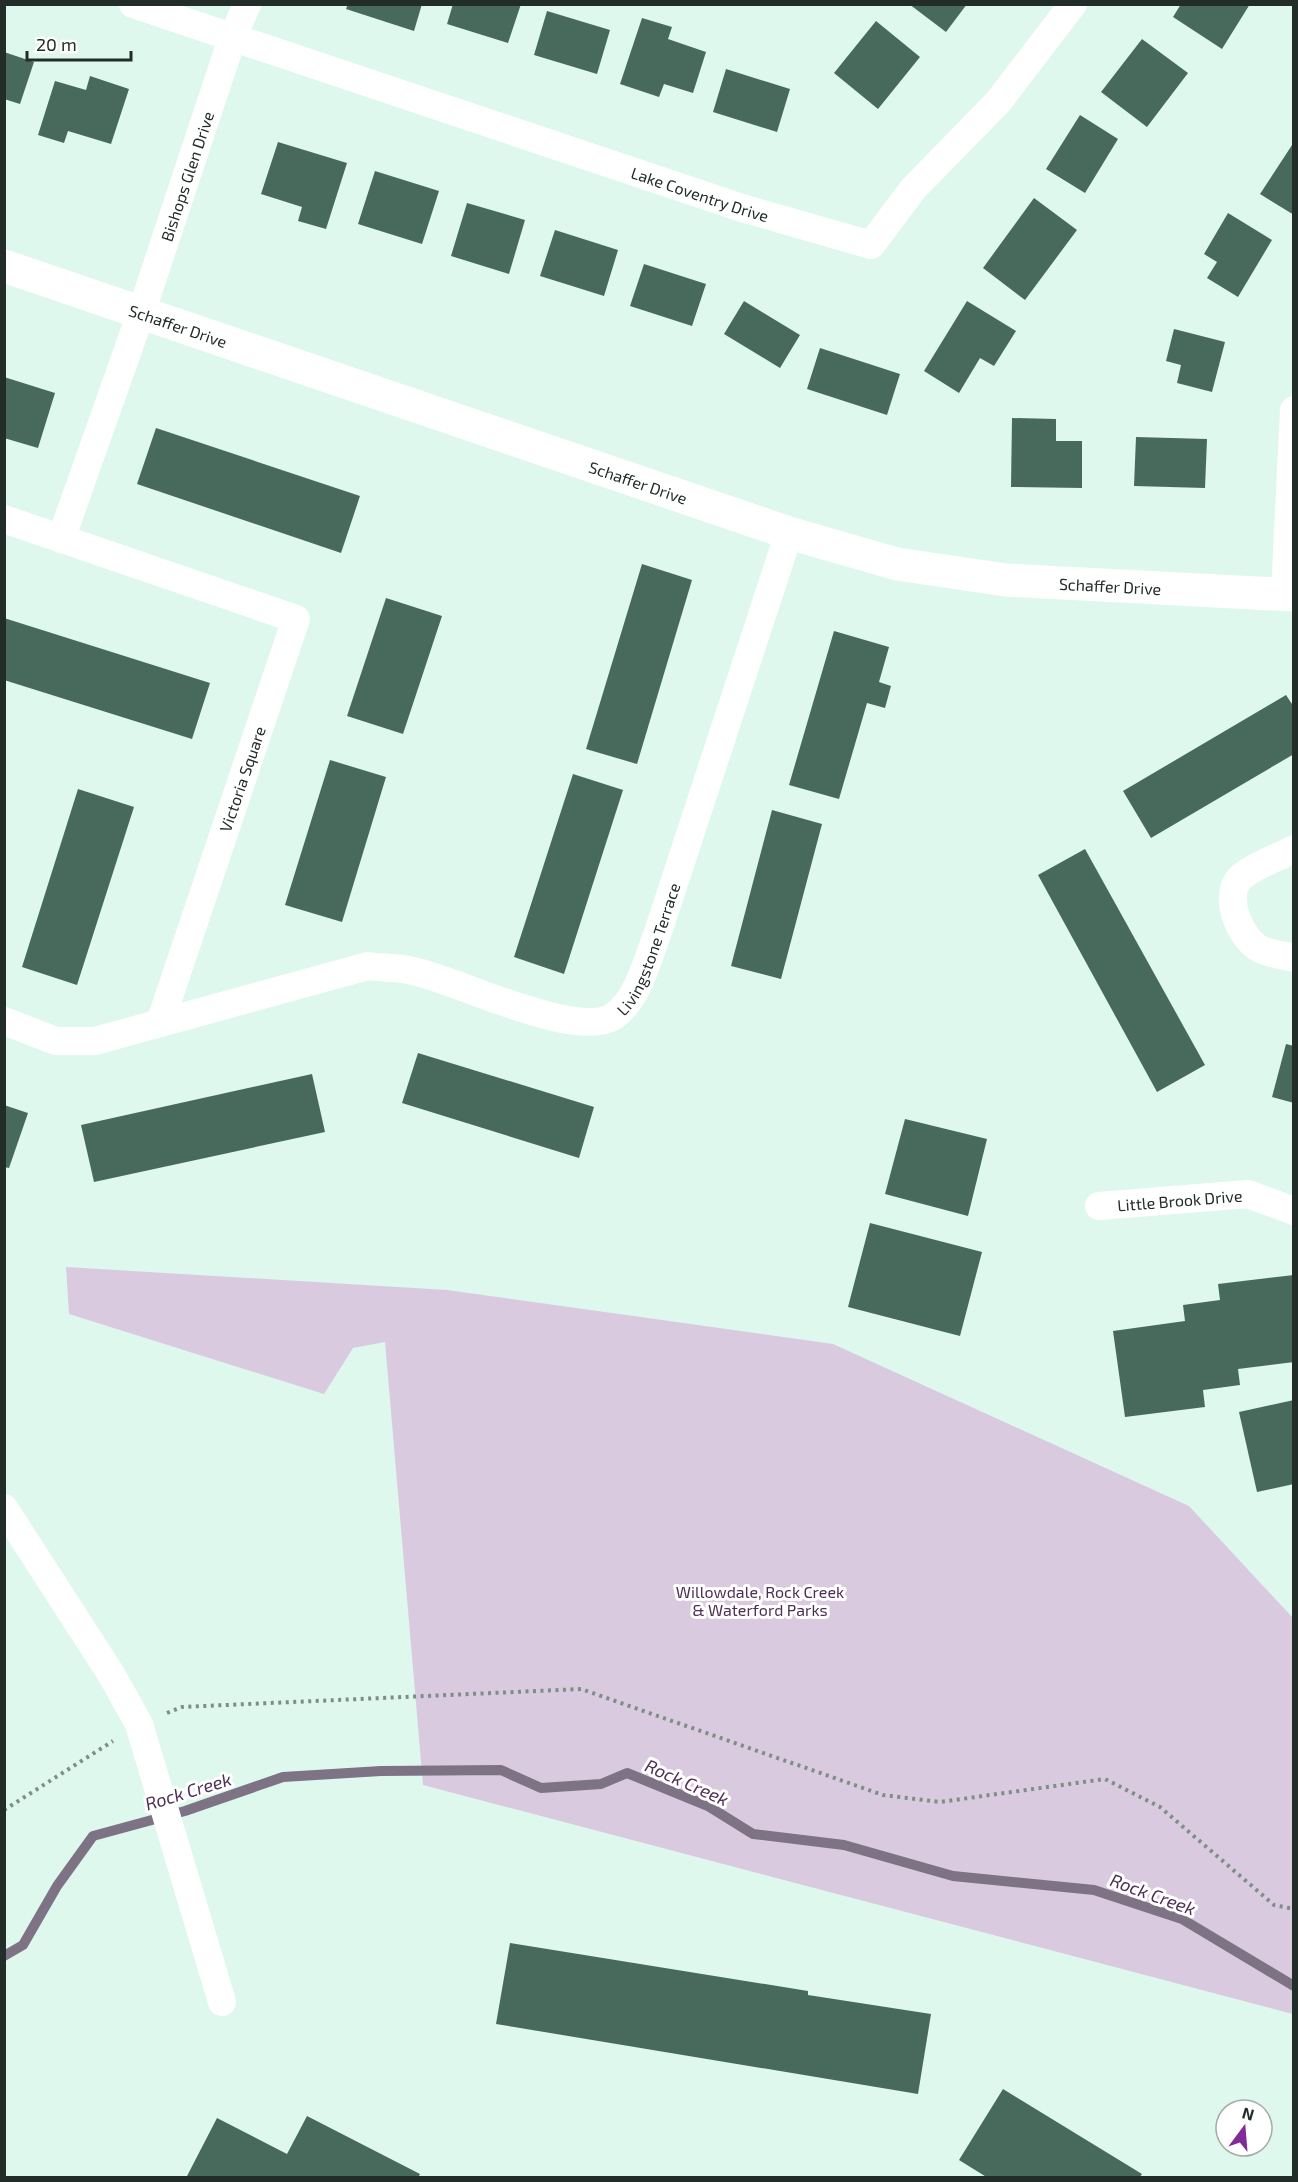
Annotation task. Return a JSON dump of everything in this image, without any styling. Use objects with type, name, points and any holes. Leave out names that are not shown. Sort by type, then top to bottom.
[{"type":"street","points":[[133,4],[232,39]]},
{"type":"street","name":"Bishops Glen Drive","points":[[141,313],[232,39],[247,4]]},
{"type":"street","name":"Lake Coventry Drive","points":[[232,39],[741,208],[872,245],[913,189],[998,102],[1073,4]]},
{"type":"street","name":"Schaffer Drive","points":[[4,266],[789,533],[897,564],[1006,580],[1289,594]]},
{"type":"street","points":[[61,539],[141,313]]},
{"type":"street","points":[[1289,594],[1293,410]]},
{"type":"street","name":"Victoria Square","points":[[4,519],[296,619],[160,1023]]},
{"type":"street","name":"Livingstone Terrace","points":[[160,1023],[368,966],[412,970],[564,1021],[592,1023],[613,1017],[633,996],[658,932],[789,533]]},
{"type":"street","points":[[1293,849],[1240,878],[1232,892],[1232,906],[1237,919],[1260,949],[1293,958]]},
{"type":"street","points":[[4,1021],[56,1041],[95,1041],[160,1023]]},
{"type":"street","name":"Little Brook Drive","points":[[1099,1206],[1248,1194],[1293,1211]]},
{"type":"street","points":[[4,1508],[111,1674],[139,1724],[222,2002]]},
{"type":"path","points":[[164,1714],[182,1707],[581,1689],[883,1795],[940,1803],[1105,1779],[1160,1807],[1274,1905],[1293,1909]]},
{"type":"path","points":[[4,1810],[115,1739]]},
{"type":"green space","name":"Willowdale, Rock Creek & Waterford Parks","points":[[66,1267],[447,1290],[833,1344],[1189,1506],[1293,1618],[1293,2014],[423,1785],[385,1342],[353,1348],[324,1394],[69,1314]]},
{"type":"building","points":[[348,4],[422,4],[414,31],[346,9]]},
{"type":"building","points":[[453,4],[521,4],[508,43],[447,24]]},
{"type":"building","points":[[909,4],[967,4],[946,32]]},
{"type":"building","points":[[1181,4],[1250,4],[1222,49],[1173,17]]},
{"type":"building","points":[[547,11],[610,30],[597,74],[534,55]]},
{"type":"building","points":[[642,18],[672,27],[668,39],[706,52],[693,93],[664,84],[659,97],[620,84]]},
{"type":"building","points":[[876,21],[920,57],[878,109],[834,73]]},
{"type":"building","points":[[1142,39],[1188,73],[1147,127],[1101,92]]},
{"type":"building","points":[[4,52],[34,62],[20,104],[4,99]]},
{"type":"building","points":[[726,69],[790,89],[777,132],[713,112]]},
{"type":"building","points":[[90,76],[129,89],[111,144],[68,131],[64,143],[38,135],[55,81],[86,90]]},
{"type":"building","points":[[1080,115],[1118,139],[1085,193],[1046,169]]},
{"type":"building","points":[[278,142],[347,163],[326,229],[298,221],[302,207],[261,194]]},
{"type":"building","points":[[1294,142],[1294,215],[1260,194]]},
{"type":"building","points":[[375,171],[439,191],[422,244],[358,224]]},
{"type":"building","points":[[1034,198],[1077,230],[1025,300],[983,268]]},
{"type":"building","points":[[467,203],[525,220],[509,274],[451,256]]},
{"type":"building","points":[[1228,213],[1272,240],[1238,297],[1207,278],[1217,262],[1204,254]]},
{"type":"building","points":[[555,230],[618,250],[604,296],[540,276]]},
{"type":"building","points":[[644,264],[706,284],[692,326],[630,306]]},
{"type":"building","points":[[744,301],[800,335],[780,368],[724,334]]},
{"type":"building","points":[[967,301],[1016,331],[994,366],[980,358],[959,393],[924,371]]},
{"type":"building","points":[[1174,329],[1225,342],[1212,392],[1177,383],[1181,365],[1166,361]]},
{"type":"building","points":[[820,348],[900,374],[887,415],[807,389]]},
{"type":"building","points":[[4,377],[55,393],[38,448],[4,438]]},
{"type":"building","points":[[1012,418],[1056,419],[1056,441],[1082,441],[1082,488],[1011,487]]},
{"type":"building","points":[[156,428],[360,496],[341,553],[137,484]]},
{"type":"building","points":[[1136,437],[1207,439],[1205,488],[1134,486]]},
{"type":"building","points":[[642,564],[692,580],[637,764],[586,749]]},
{"type":"building","points":[[386,598],[442,616],[403,734],[347,716]]},
{"type":"building","points":[[4,618],[210,683],[192,739],[4,680]]},
{"type":"building","points":[[834,631],[889,647],[879,682],[891,686],[885,708],[867,703],[839,799],[789,785]]},
{"type":"building","points":[[1286,695],[1294,707],[1294,754],[1151,838],[1123,791]]},
{"type":"building","points":[[330,760],[386,777],[342,922],[285,905]]},
{"type":"building","points":[[573,774],[623,790],[564,974],[514,957]]},
{"type":"building","points":[[78,789],[134,807],[77,985],[22,967]]},
{"type":"building","points":[[772,810],[822,824],[781,979],[731,966]]},
{"type":"building","points":[[1085,849],[1205,1065],[1157,1092],[1038,875]]},
{"type":"building","points":[[1286,1044],[1294,1046],[1294,1103],[1272,1097]]},
{"type":"building","points":[[418,1053],[594,1107],[579,1158],[402,1103]]},
{"type":"building","points":[[312,1074],[325,1132],[94,1182],[81,1125]]},
{"type":"building","points":[[4,1105],[28,1113],[9,1168],[4,1167]]},
{"type":"building","points":[[905,1119],[987,1139],[968,1216],[885,1194]]},
{"type":"building","points":[[870,1223],[982,1252],[960,1336],[848,1307]]},
{"type":"building","points":[[1294,1275],[1294,1362],[1238,1369],[1240,1385],[1203,1390],[1205,1407],[1125,1417],[1113,1331],[1185,1321],[1183,1305],[1220,1300],[1218,1284]]},
{"type":"building","points":[[1294,1400],[1294,1484],[1257,1492],[1239,1412]]},
{"type":"building","points":[[510,1943],[808,1991],[808,1995],[931,2014],[918,2094],[496,2024]]},
{"type":"building","points":[[1003,2089],[1142,2174],[1139,2178],[988,2178],[959,2160]]},
{"type":"building","points":[[307,2116],[420,2174],[418,2178],[186,2178],[217,2118],[287,2154]]},
{"type":"waterway","name":"Rock Creek","points":[[4,1956],[23,1945],[57,1886],[93,1836],[185,1811],[283,1777],[381,1771],[501,1770],[541,1788],[601,1784],[627,1773],[708,1806],[753,1834],[844,1845],[953,1876],[1094,1890],[1182,1919],[1294,1986]]}]
